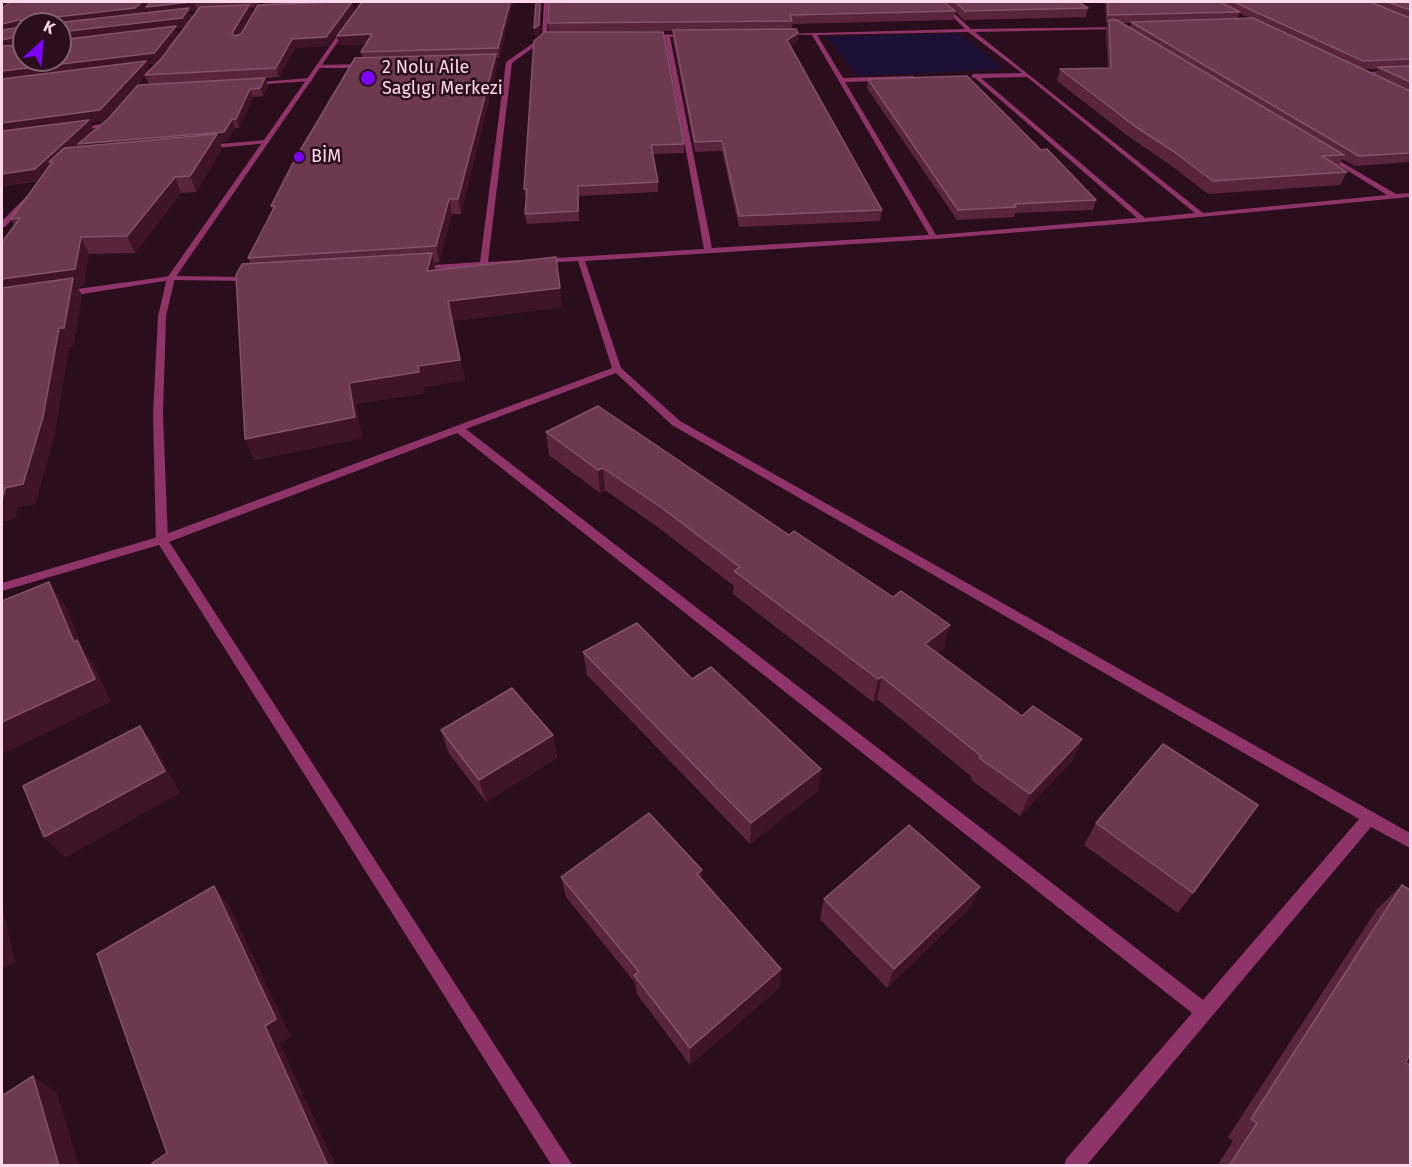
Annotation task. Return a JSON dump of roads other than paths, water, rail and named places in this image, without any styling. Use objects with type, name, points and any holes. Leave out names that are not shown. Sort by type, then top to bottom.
[{"type":"street","points":[[544,36],[546,2]]},
{"type":"street","points":[[940,2],[970,31],[1202,215]]},
{"type":"street","points":[[355,15],[171,278],[162,316],[158,415],[162,540],[564,1166]]},
{"type":"street","points":[[780,34],[1118,28],[1128,31]]},
{"type":"street","points":[[814,34],[934,237]]},
{"type":"street","points":[[645,35],[690,35]]},
{"type":"street","points":[[667,35],[708,250]]},
{"type":"street","points":[[496,63],[508,62],[544,36],[555,36]]},
{"type":"street","points":[[484,264],[508,62]]},
{"type":"street","points":[[317,68],[377,66]]},
{"type":"street","points":[[1349,68],[1370,78]]},
{"type":"street","points":[[1360,73],[1410,71]]},
{"type":"street","points":[[964,76],[1028,75]]},
{"type":"street","points":[[976,76],[1142,219]]},
{"type":"street","points":[[840,80],[919,78]]},
{"type":"street","points":[[241,84],[310,80]]},
{"type":"street","points":[[100,132],[115,116]]},
{"type":"street","points":[[72,129],[108,125]]},
{"type":"street","points":[[196,148],[266,142]]},
{"type":"street","points":[[1322,153],[1394,196]]},
{"type":"street","points":[[2,225],[35,191]]},
{"type":"street","points":[[415,268],[934,237],[1410,195]]},
{"type":"street","points":[[2,209],[18,207]]},
{"type":"street","points":[[581,259],[617,369],[675,423],[1410,841]]},
{"type":"street","points":[[58,294],[171,278],[266,278]]},
{"type":"street","points":[[2,587],[162,540],[617,369]]},
{"type":"street","points":[[458,428],[1204,1012]]},
{"type":"street","points":[[1072,1166],[1370,817]]},
{"type":"place","name":"2 Nolu Aile Saglıgı Merkezi","points":[[368,78]]},
{"type":"place","name":"BİM","points":[[299,157]]}]
